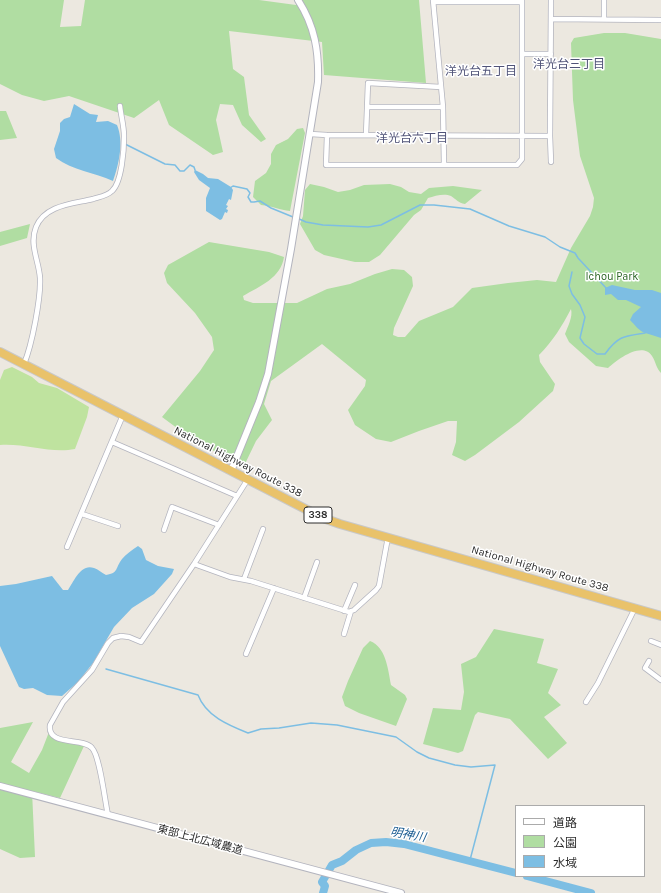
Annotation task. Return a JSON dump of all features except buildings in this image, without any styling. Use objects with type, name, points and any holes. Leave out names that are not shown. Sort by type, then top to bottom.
[{"type":"highway","name":"National Highway Route 338","points":[[0,352],[323,518],[661,616]]},
{"type":"street","points":[[231,471],[256,409],[268,374],[318,82],[319,66],[317,47],[310,21],[298,0]]},
{"type":"street","points":[[551,0],[551,162]]},
{"type":"street","points":[[604,0],[604,19]]},
{"type":"street","points":[[327,135],[326,165],[444,165],[517,165],[522,159],[522,1],[433,1],[443,107],[444,165]]},
{"type":"street","points":[[551,19],[661,20]]},
{"type":"street","points":[[522,54],[551,54]]},
{"type":"street","points":[[366,135],[368,83],[441,87]]},
{"type":"street","points":[[24,364],[29,350],[40,294],[39,270],[33,246],[33,239],[37,226],[44,215],[56,208],[108,195],[115,188],[118,182],[123,146],[123,127],[120,106]]},
{"type":"street","points":[[367,107],[443,107]]},
{"type":"street","points":[[310,134],[550,136]]},
{"type":"street","points":[[67,548],[123,416]]},
{"type":"street","points":[[112,442],[237,496]]},
{"type":"street","points":[[108,815],[101,775],[94,750],[92,747],[85,744],[57,738],[51,734],[49,730],[50,725],[63,702],[92,670],[108,643],[113,638],[129,636],[141,642],[220,525],[248,479]]},
{"type":"street","points":[[164,530],[172,507],[220,525]]},
{"type":"street","points":[[82,514],[118,526]]},
{"type":"street","points":[[244,579],[263,529]]},
{"type":"street","points":[[344,634],[352,611],[379,586],[388,538]]},
{"type":"street","points":[[304,598],[317,562]]},
{"type":"street","points":[[194,564],[230,577],[244,579],[344,610],[352,611]]},
{"type":"street","points":[[344,610],[355,585]]},
{"type":"street","points":[[246,654],[274,588]]},
{"type":"street","points":[[586,702],[598,683],[635,608]]},
{"type":"street","points":[[651,641],[661,645]]},
{"type":"street","points":[[649,661],[645,668],[661,680]]},
{"type":"street","name":"東部上北広域農道","points":[[0,786],[401,893]]},
{"type":"green space","points":[[0,0],[64,0],[60,27],[81,26],[85,0],[259,0],[296,5],[299,0],[419,0],[426,83],[324,75],[322,42],[229,31],[233,69],[244,77],[249,115],[266,139],[261,142],[242,125],[233,105],[220,104],[216,120],[223,152],[213,155],[169,125],[159,100],[134,118],[69,96],[44,101],[22,95],[0,84]]},
{"type":"green space","name":"Ichou Park","points":[[604,33],[625,33],[661,39],[661,373],[652,356],[648,352],[642,350],[624,356],[608,368],[596,366],[569,342],[565,334],[571,318],[571,309],[557,333],[539,355],[540,362],[555,384],[553,391],[519,422],[465,461],[452,455],[456,442],[457,421],[448,421],[391,442],[376,439],[355,425],[348,410],[365,386],[366,380],[322,344],[271,381],[264,404],[272,420],[256,441],[243,468],[185,434],[162,417],[200,371],[214,350],[212,337],[195,313],[167,283],[164,273],[168,265],[209,242],[269,252],[284,257],[279,271],[269,281],[243,296],[244,300],[253,303],[297,303],[327,289],[350,284],[375,274],[392,269],[404,270],[412,277],[413,286],[394,328],[393,335],[398,337],[405,337],[419,321],[453,307],[472,288],[537,280],[556,282],[571,248],[590,216],[594,198],[580,156],[573,100],[571,43],[574,38]]},
{"type":"green space","points":[[0,111],[6,111],[17,138],[0,140]]},
{"type":"green space","points":[[303,128],[305,133],[290,211],[261,205],[253,197],[255,181],[266,173],[271,164],[271,154],[276,145],[288,139],[297,129]]},
{"type":"green space","points":[[310,184],[338,192],[364,185],[390,184],[401,187],[409,192],[421,194],[429,188],[453,186],[482,190],[465,204],[448,195],[428,198],[421,210],[414,215],[380,255],[369,262],[355,262],[324,255],[315,250],[300,224],[303,216],[305,190]]},
{"type":"green space","points":[[30,224],[27,238],[0,246],[0,232]]},
{"type":"green space","points":[[12,367],[32,377],[39,383],[57,388],[89,407],[87,417],[75,449],[57,450],[19,445],[0,445],[0,380],[4,370]]},
{"type":"green space","points":[[494,629],[544,639],[537,663],[558,669],[548,693],[561,705],[544,717],[567,743],[548,759],[510,719],[478,712],[475,715],[463,751],[458,753],[423,744],[433,708],[461,710],[464,692],[461,664],[476,657]]},
{"type":"green space","points":[[370,641],[380,648],[383,653],[391,685],[405,695],[407,699],[396,726],[359,713],[345,706],[342,697],[363,648]]},
{"type":"green space","points":[[33,722],[11,762],[29,773],[42,750],[49,732],[84,746],[60,798],[32,791],[35,857],[20,858],[0,849],[0,728]]},
{"type":"water","points":[[74,104],[90,114],[98,115],[96,122],[108,121],[117,125],[120,139],[120,153],[113,181],[76,169],[56,158],[54,149],[60,131],[60,123],[64,119],[70,117]]},
{"type":"water","points":[[195,170],[208,178],[218,179],[231,187],[233,190],[231,200],[229,199],[226,205],[228,206],[226,209],[228,210],[227,213],[225,212],[222,219],[220,220],[206,211],[206,198],[210,188],[199,180],[194,172]]},
{"type":"water","points":[[612,285],[635,290],[652,290],[661,293],[661,338],[643,332],[630,320],[633,314],[641,307],[626,300],[618,300],[611,294],[605,295],[605,288]]},
{"type":"water","points":[[138,546],[142,549],[146,560],[158,566],[174,569],[172,574],[154,594],[132,608],[114,627],[93,663],[78,682],[62,696],[47,695],[33,688],[24,689],[19,687],[0,646],[0,586],[52,576],[63,590],[68,590],[78,574],[85,568],[89,567],[97,569],[106,575],[113,573],[124,557]]},
{"type":"waterway","points":[[125,144],[165,164],[175,165],[180,171],[184,171],[190,165],[194,167],[195,170]]},
{"type":"waterway","points":[[230,188],[233,186],[247,189],[250,193],[248,197],[251,202],[260,201],[271,208],[293,217]]},
{"type":"waterway","points":[[297,218],[306,222],[323,225],[368,227],[381,225],[420,205],[470,209],[509,226],[545,237],[560,247],[575,253],[607,289]]},
{"type":"waterway","points":[[572,272],[569,286],[585,317],[580,338],[584,344],[597,354],[605,354],[618,340],[627,336],[645,333]]},
{"type":"waterway","points":[[106,669],[198,695],[206,709],[218,719],[248,733],[261,729],[311,723],[337,725],[396,737],[417,752],[429,758],[455,765],[471,767],[495,765],[470,860]]},
{"type":"waterway","name":"明神川","points":[[323,893],[325,886],[322,882],[332,865],[342,861],[356,850],[371,843],[386,842],[404,844],[515,873]]},
{"type":"waterway","name":"明神川","points":[[531,877],[591,893]]},
{"type":"district","name":"洋光台三丁目","points":[[569,65]]},
{"type":"district","name":"洋光台五丁目","points":[[481,72]]},
{"type":"district","name":"洋光台六丁目","points":[[412,139]]}]
